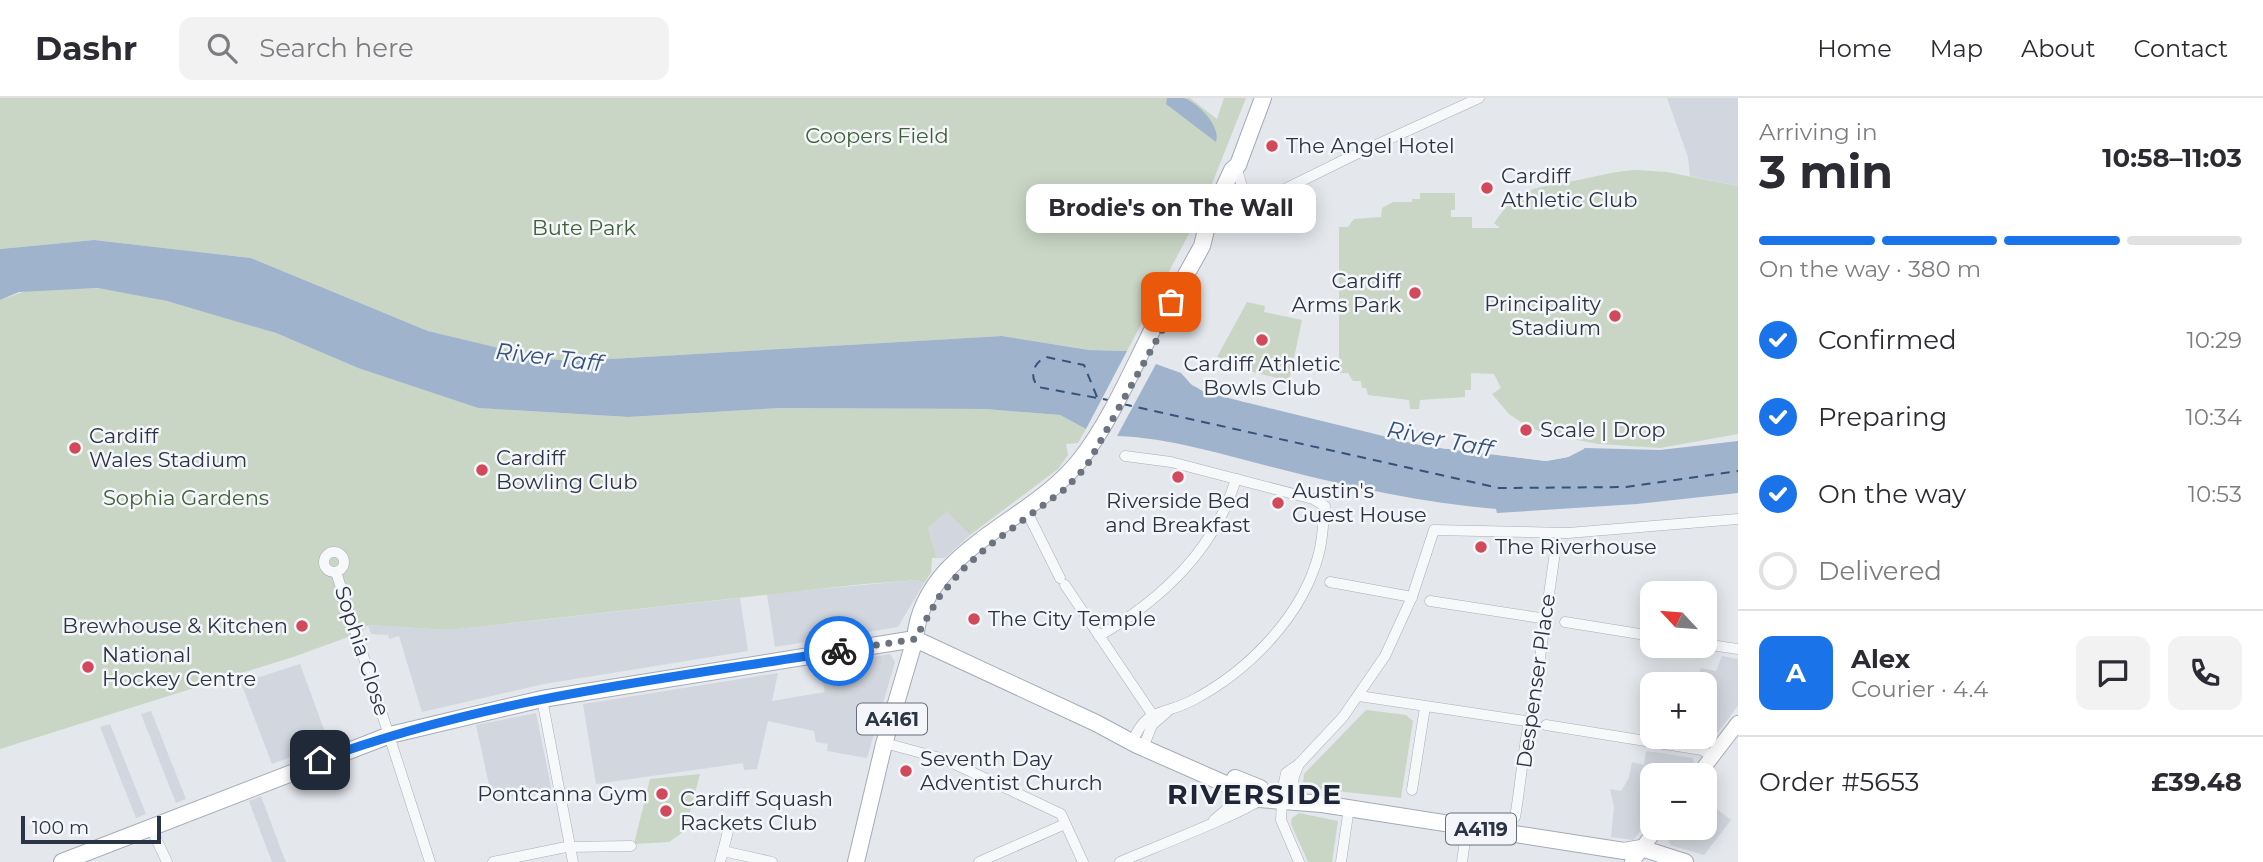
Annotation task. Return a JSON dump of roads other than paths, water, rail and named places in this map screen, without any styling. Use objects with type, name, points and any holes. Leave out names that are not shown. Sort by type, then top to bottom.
[{"type":"main road","name":"A4161","points":[[915,639],[939,597],[962,570],[1074,481],[1147,349],[1162,311],[1171,302],[1217,220],[1263,98]]},
{"type":"main road","name":"A4161","points":[[855,862],[922,608],[949,570],[989,534],[1062,481],[1099,438]]},
{"type":"main road","points":[[62,862],[390,735],[542,699],[915,639]]},
{"type":"main road","name":"A4119","points":[[915,639],[1096,723],[1254,791],[1285,800],[1685,862]]},
{"type":"street","points":[[1217,220],[1479,98]]},
{"type":"street","points":[[1238,170],[1243,190],[1266,197]]},
{"type":"street","points":[[1125,456],[1171,462],[1325,503],[1320,546],[1314,567],[1280,627],[1230,676],[1205,694],[1167,712],[1139,741]]},
{"type":"street","points":[[1099,636],[1149,603],[1182,571],[1215,528],[1236,479]]},
{"type":"street","points":[[1029,516],[1063,582],[1152,714]]},
{"type":"street","points":[[1299,862],[1283,825],[1286,773],[1299,764],[1359,696],[1389,648],[1412,597],[1434,530],[1564,533],[1738,519]]},
{"type":"street","name":"Despenser Place","points":[[1516,817],[1527,748],[1526,721],[1532,714],[1556,545]]},
{"type":"street","name":"Sophia Close","points":[[336,572],[343,566],[343,558],[334,551],[324,557],[325,567],[336,572],[430,862]]},
{"type":"street","points":[[1330,582],[1412,597]]},
{"type":"street","points":[[1430,601],[1547,619]]},
{"type":"street","points":[[1565,622],[1640,634]]},
{"type":"street","points":[[1717,646],[1738,649]]},
{"type":"street","points":[[1359,696],[1526,721]]},
{"type":"street","points":[[542,699],[573,862]]},
{"type":"street","points":[[1412,790],[1425,707]]},
{"type":"street","points":[[1139,741],[1142,722],[1152,714],[1167,712]]},
{"type":"street","points":[[1707,763],[1738,723]]},
{"type":"street","points":[[1546,725],[1702,750],[1712,756]]},
{"type":"street","points":[[895,746],[944,759],[1061,814],[1083,862]]},
{"type":"street","points":[[1120,862],[1214,820],[1254,806],[1254,791]]},
{"type":"street","points":[[1214,820],[1254,791]]},
{"type":"street","points":[[1340,862],[1349,808]]},
{"type":"street","points":[[979,862],[1065,824]]},
{"type":"street","points":[[150,827],[167,862]]},
{"type":"street","points":[[1462,862],[1467,827]]},
{"type":"street","points":[[720,862],[728,831]]},
{"type":"street","points":[[1636,855],[1648,840]]},
{"type":"street","points":[[493,862],[572,847],[631,846]]},
{"type":"street","points":[[723,851],[772,862]]},
{"type":"water","points":[[1167,98],[1184,98],[1202,110],[1212,123],[1217,136],[1216,142],[1166,104]]},
{"type":"water","points":[[94,240],[251,258],[428,331],[544,359],[576,361],[1002,336],[1089,350],[1127,351],[1086,429],[1060,415],[985,409],[781,408],[628,417],[478,408],[358,368],[276,333],[167,301],[98,288],[19,292],[0,300],[0,249]]},
{"type":"water","points":[[1156,364],[1181,373],[1192,385],[1208,393],[1262,404],[1424,446],[1546,461],[1568,457],[1585,448],[1660,450],[1738,441],[1738,493],[1637,504],[1497,513],[1496,509],[1441,503],[1360,488],[1179,444],[1117,436]]},
{"type":"place","name":"The Angel Hotel","points":[[1272,146]]},
{"type":"place","name":"Cardiff Athletic Club","points":[[1487,188]]},
{"type":"place","name":"Cardiff Arms Park","points":[[1415,293]]},
{"type":"place","name":"Brodie's on The Wall","points":[[1171,302]]},
{"type":"place","name":"Principality Stadium","points":[[1615,316]]},
{"type":"place","name":"Cardiff Athletic Bowls Club","points":[[1262,340]]},
{"type":"place","name":"Scale | Drop","points":[[1526,430]]},
{"type":"place","name":"Cardiff Wales Stadium","points":[[75,448]]},
{"type":"place","name":"Cardiff Bowling Club","points":[[482,470]]},
{"type":"place","name":"Riverside Bed and Breakfast","points":[[1178,477]]},
{"type":"place","name":"Austin's Guest House","points":[[1278,503]]},
{"type":"place","name":"The Riverhouse","points":[[1481,547]]},
{"type":"place","name":"The City Temple","points":[[974,619]]},
{"type":"place","name":"Brewhouse & Kitchen","points":[[302,626]]},
{"type":"place","name":"National Hockey Centre","points":[[88,667]]},
{"type":"place","name":"Seventh Day Adventist Church","points":[[906,771]]},
{"type":"place","name":"Pontcanna Gym","points":[[662,794]]},
{"type":"place","name":"Cardiff Squash Rackets Club","points":[[666,811]]},
{"type":"district","name":"RIVERSIDE","points":[[1255,794]]},
{"type":"park label","name":"Coopers Field","points":[[877,136]]},
{"type":"park label","name":"Bute Park","points":[[584,228]]},
{"type":"park label","name":"Sophia Gardens","points":[[186,498]]},
{"type":"water label","name":"River Taff","points":[[549,357]]},
{"type":"water label","name":"River Taff","points":[[1440,439]]}]
